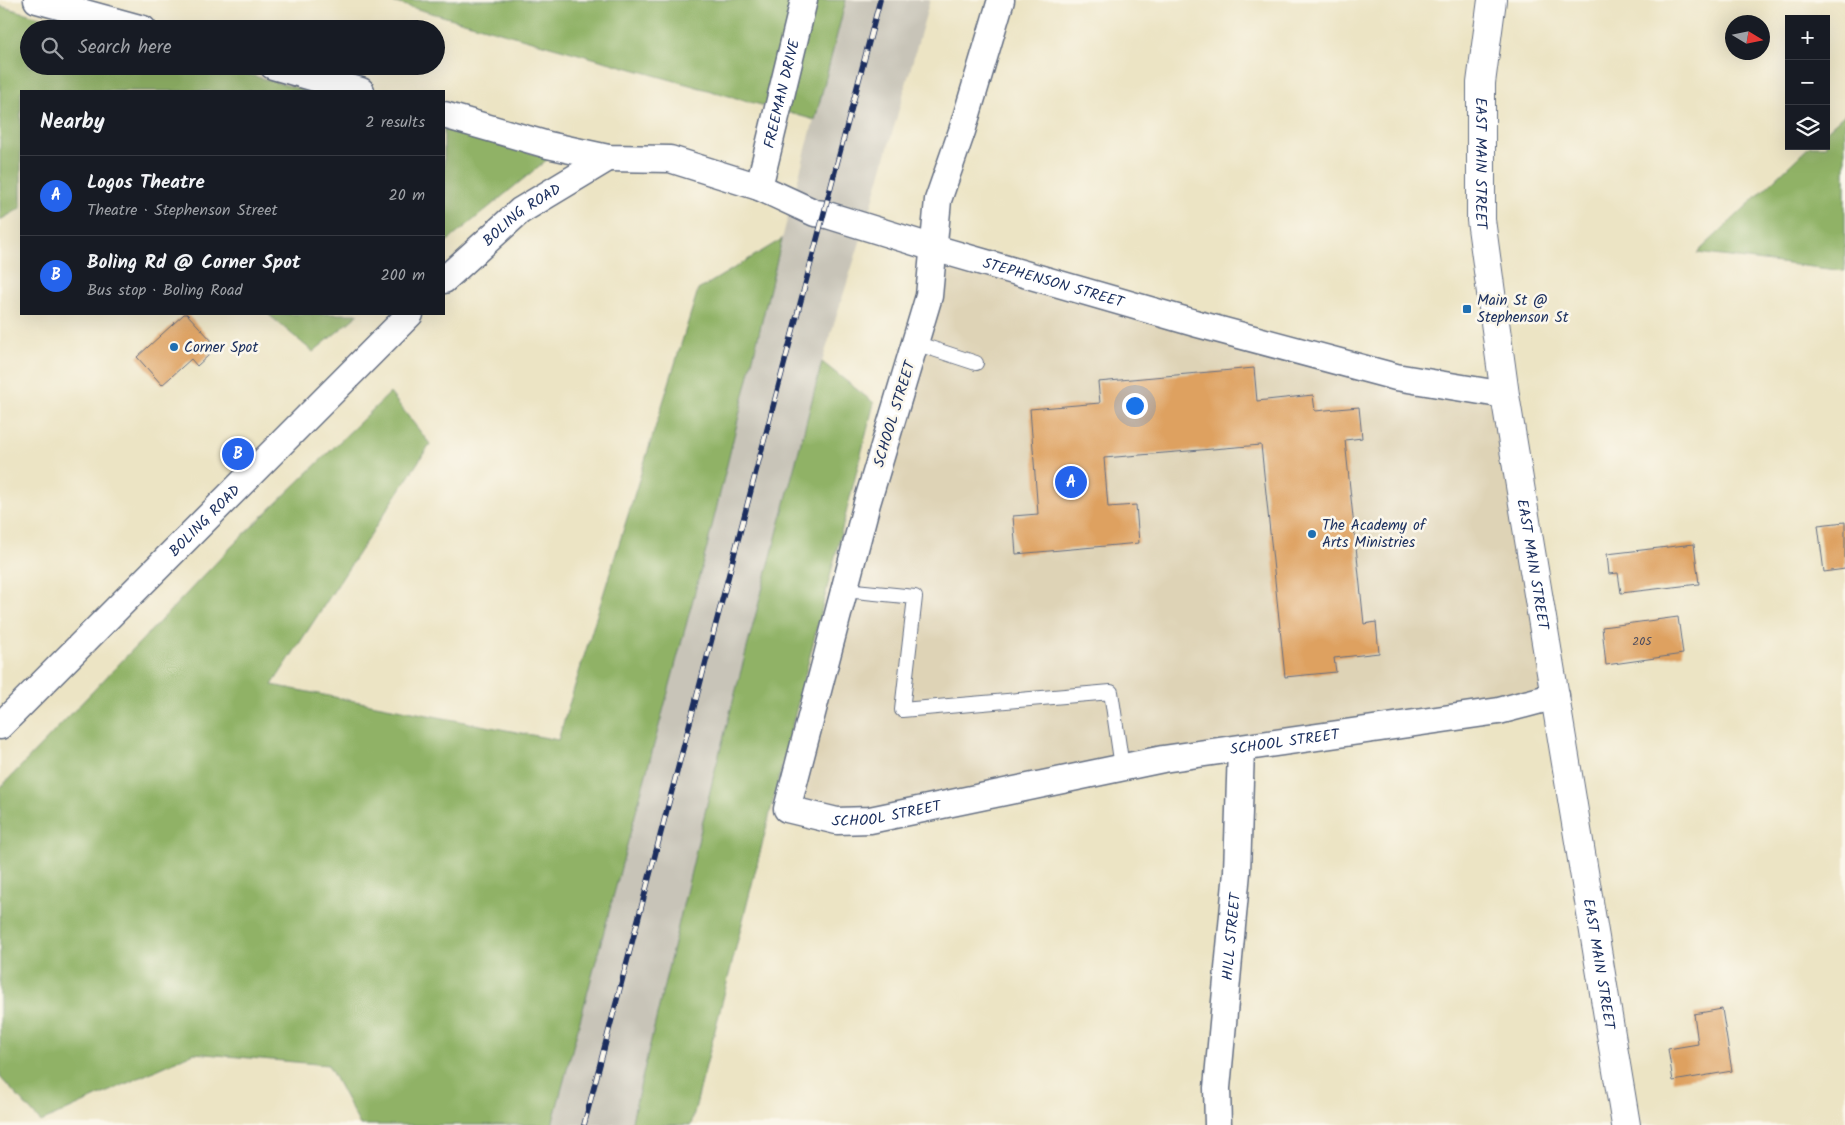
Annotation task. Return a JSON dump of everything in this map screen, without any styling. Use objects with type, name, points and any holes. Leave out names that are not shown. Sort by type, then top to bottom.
[{"type":"street","points":[[37,0],[109,20]]},
{"type":"street","name":"FREEMAN DRIVE","points":[[759,186],[804,0]]},
{"type":"street","name":"SCHOOL STREET","points":[[1001,0],[962,131],[938,200],[929,296],[867,503],[787,809],[837,821],[870,820],[1163,759],[1499,711],[1556,696]]},
{"type":"street","name":"EAST MAIN STREET","points":[[1492,0],[1482,83],[1481,220],[1505,395],[1626,1125]]},
{"type":"street","points":[[305,75],[357,90]]},
{"type":"street","name":"STEPHENSON STREET","points":[[445,115],[548,145],[608,158],[670,159],[759,186],[815,213],[824,214],[934,248],[1189,321],[1396,377],[1505,395]]},
{"type":"street","name":"BOLING ROAD","points":[[445,279],[520,211],[608,158]]},
{"type":"street","name":"BOLING ROAD","points":[[0,726],[409,315]]},
{"type":"street","name":"HILL STREET","points":[[1218,1125],[1217,1088],[1237,872],[1241,749]]},
{"type":"lane","points":[[915,343],[976,363]]},
{"type":"lane","points":[[844,590],[915,597],[902,710],[1111,692],[1122,767]]},
{"type":"shaded area","points":[[846,0],[930,0],[872,204],[822,362],[715,770],[631,1125],[552,1125],[707,547],[782,239]]},
{"type":"shaded area","points":[[934,248],[1505,395],[1556,696],[870,820],[787,809]]},
{"type":"green space","points":[[385,0],[846,0],[815,120]]},
{"type":"green space","points":[[0,6],[50,20],[20,20],[20,75],[250,75],[304,90],[20,90],[20,209],[0,220]]},
{"type":"green space","points":[[1845,114],[1845,271],[1697,253],[1806,150],[1830,150],[1830,127]]},
{"type":"green space","points":[[445,129],[549,158],[445,243]]},
{"type":"green space","points":[[782,239],[707,547],[552,1125],[360,1125],[328,1065],[194,1053],[41,1122],[0,1077],[0,788],[235,543],[390,393],[430,444],[272,685],[558,740],[698,290]]},
{"type":"green space","points":[[269,315],[358,315],[313,352]]},
{"type":"green space","points":[[822,362],[874,403],[691,1125],[631,1125],[715,770]]},
{"type":"building","points":[[183,315],[188,315],[213,342],[204,349],[209,355],[197,366],[191,359],[162,385],[137,357]]},
{"type":"building","points":[[1254,368],[1257,401],[1313,395],[1315,411],[1359,407],[1362,438],[1345,440],[1364,624],[1376,622],[1379,653],[1334,658],[1336,672],[1285,677],[1261,445],[1104,458],[1108,507],[1136,505],[1139,543],[1016,554],[1013,516],[1038,514],[1030,409],[1100,403],[1098,382]]},
{"type":"building","points":[[1845,522],[1845,569],[1824,572],[1818,525]]},
{"type":"building","points":[[1694,544],[1699,584],[1621,593],[1618,573],[1609,574],[1607,554]]},
{"type":"building","points":[[1678,617],[1683,654],[1606,665],[1602,627]]},
{"type":"building","points":[[1722,1009],[1732,1071],[1673,1081],[1668,1049],[1698,1044],[1694,1014]]},
{"type":"railway","points":[[584,1125],[880,0]]},
{"type":"place","name":"Main St @ Stephenson St","points":[[1467,309]]},
{"type":"place","name":"Corner Spot","points":[[174,347]]},
{"type":"place","name":"Boling Rd @ Corner Spot","points":[[238,454]]},
{"type":"place","name":"Logos Theatre","points":[[1071,482]]},
{"type":"place","name":"The Academy of Arts Ministries","points":[[1312,534]]}]
